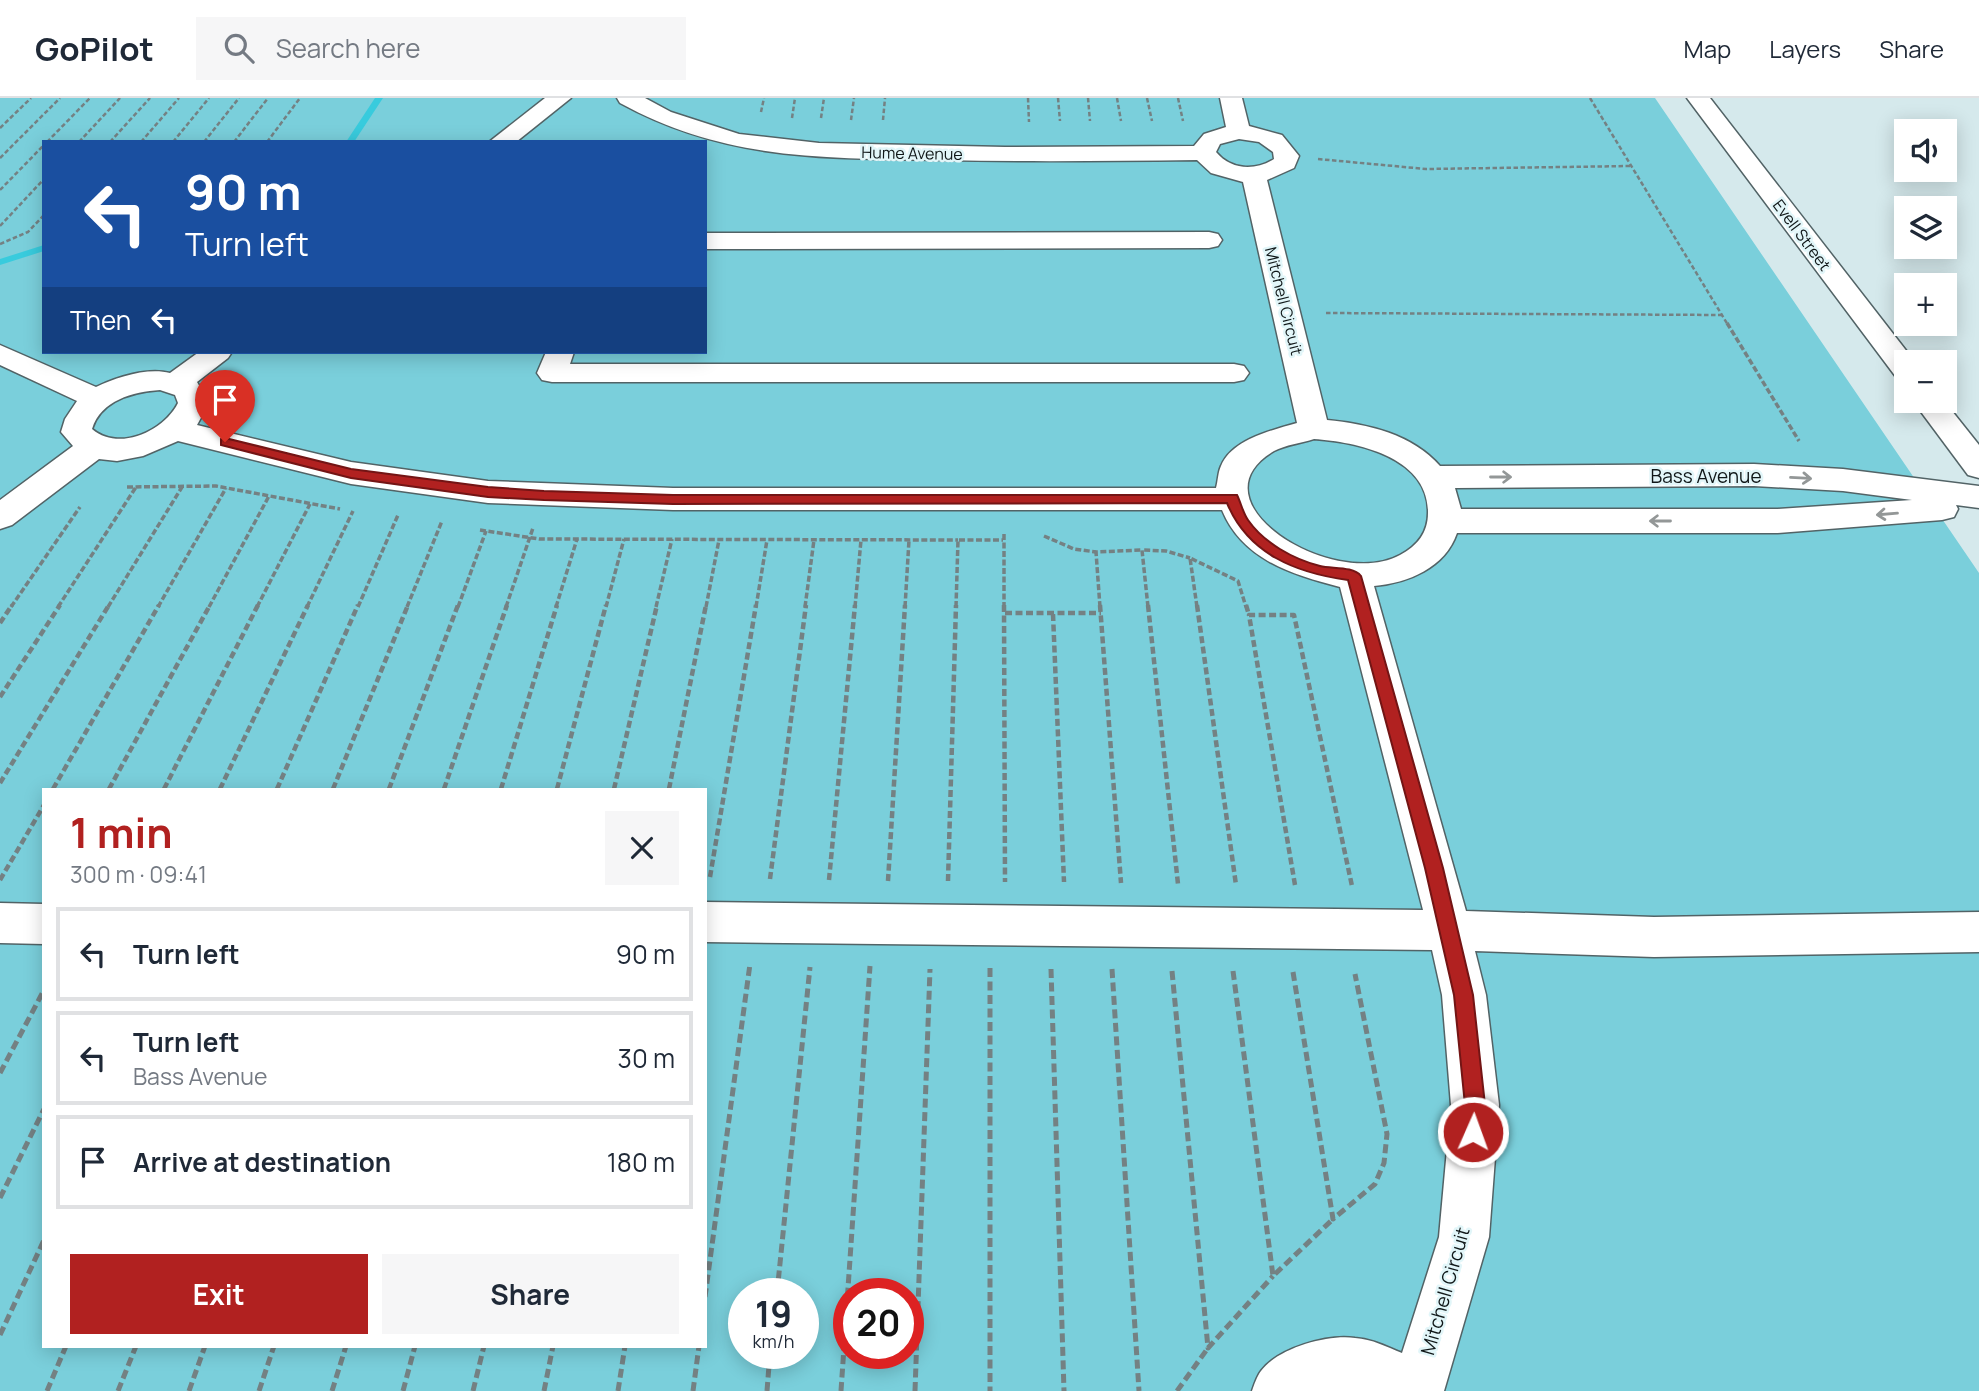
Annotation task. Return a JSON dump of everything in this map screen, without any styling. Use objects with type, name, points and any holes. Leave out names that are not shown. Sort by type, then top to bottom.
[{"type":"street","points":[[504,140],[560,98]]},
{"type":"street","name":"Hume Avenue","points":[[628,98],[646,122],[685,126],[787,149],[988,154],[1204,153]]},
{"type":"street","points":[[1231,98],[1239,132]]},
{"type":"street","name":"Evell Street","points":[[1698,98],[1894,355]]},
{"type":"street","points":[[1239,132],[1266,136],[1277,142],[1287,156],[1285,163],[1278,169],[1253,174],[1227,171],[1216,166],[1204,153],[1209,141],[1217,136],[1239,132]]},
{"type":"street","name":"Mitchell Circuit","points":[[1253,174],[1314,429]]},
{"type":"street","points":[[707,241],[1209,240]]},
{"type":"street","points":[[0,354],[97,399]]},
{"type":"street","points":[[177,382],[215,354]]},
{"type":"street","points":[[559,354],[552,373],[1234,373]]},
{"type":"street","points":[[146,380],[177,382],[188,388],[194,396],[194,407],[175,430],[159,439],[123,450],[92,448],[81,442],[76,432],[77,422],[84,410],[97,399],[129,384],[146,380]]},
{"type":"street","points":[[1937,413],[1979,467]]},
{"type":"street","points":[[1314,429],[1348,431],[1381,440],[1410,456],[1432,477],[1444,499],[1446,521],[1438,543],[1418,561],[1389,572],[1354,576],[1319,571],[1278,554],[1260,542],[1241,521],[1232,499],[1233,477],[1242,458],[1261,442],[1285,433],[1314,429]]},
{"type":"street","points":[[175,430],[351,473],[488,492],[544,496],[673,499],[1232,499]]},
{"type":"street","points":[[0,517],[92,448]]},
{"type":"street","name":"Bass Avenue","points":[[1432,477],[1754,475],[1843,480],[1979,497]]},
{"type":"street","points":[[1446,521],[1778,521],[1935,510],[1979,503]]},
{"type":"street","name":"Mitchell Circuit","points":[[1354,576],[1464,995],[1475,1105],[1464,1237],[1415,1391]]},
{"type":"street","points":[[707,922],[1354,928],[1654,937],[1979,932]]},
{"type":"street","points":[[0,923],[42,924]]},
{"type":"street","points":[[1279,1391],[1286,1382],[1316,1366],[1349,1363],[1383,1372],[1415,1391]]},
{"type":"path","points":[[0,128],[31,98]]},
{"type":"path","points":[[0,158],[60,98]]},
{"type":"path","points":[[50,140],[90,98]]},
{"type":"path","points":[[81,140],[120,98]]},
{"type":"path","points":[[112,140],[150,98]]},
{"type":"path","points":[[143,140],[179,98]]},
{"type":"path","points":[[175,140],[209,98]]},
{"type":"path","points":[[206,140],[239,98]]},
{"type":"path","points":[[236,140],[268,98]]},
{"type":"path","points":[[268,140],[300,98]]},
{"type":"path","points":[[1088,98],[1091,131]]},
{"type":"path","points":[[1147,98],[1153,126]]},
{"type":"path","points":[[1590,98],[1801,444]]},
{"type":"path","points":[[0,190],[42,148]]},
{"type":"path","points":[[1287,156],[1426,169],[1632,166]]},
{"type":"path","points":[[0,226],[42,181]]},
{"type":"path","points":[[0,244],[28,232],[42,217]]},
{"type":"path","points":[[1287,312],[1401,315],[1724,315]]},
{"type":"path","points":[[277,788],[411,482]]},
{"type":"path","points":[[0,783],[182,486]]},
{"type":"path","points":[[0,697],[136,487],[117,487]]},
{"type":"path","points":[[54,788],[226,488]]},
{"type":"path","points":[[110,788],[269,496]]},
{"type":"path","points":[[444,788],[544,496]]},
{"type":"path","points":[[990,1391],[1005,613],[1003,498]]},
{"type":"path","points":[[1003,498],[1035,530],[1054,542],[1074,549],[1096,552],[1166,551],[1190,558],[1238,581],[1249,615],[1333,1219]]},
{"type":"path","points":[[778,1278],[866,499]]},
{"type":"path","points":[[0,623],[83,503]]},
{"type":"path","points":[[165,788],[310,504]]},
{"type":"path","points":[[220,788],[353,511]]},
{"type":"path","points":[[333,788],[442,521]]},
{"type":"path","points":[[389,788],[486,531]]},
{"type":"path","points":[[501,788],[577,539]]},
{"type":"path","points":[[557,788],[624,539]]},
{"type":"path","points":[[614,788],[672,539]]},
{"type":"path","points":[[669,788],[719,540]]},
{"type":"path","points":[[710,878],[767,540]]},
{"type":"path","points":[[707,1283],[814,540]]},
{"type":"path","points":[[841,1391],[909,540]]},
{"type":"path","points":[[915,1391],[958,540],[1004,540]]},
{"type":"path","points":[[1142,550],[1208,1348]]},
{"type":"path","points":[[1096,552],[1139,1391]]},
{"type":"path","points":[[1190,558],[1235,927],[1273,1276]]},
{"type":"path","points":[[1005,613],[1101,613]]},
{"type":"path","points":[[1053,614],[1064,1391]]},
{"type":"path","points":[[1177,1391],[1208,1348],[1273,1276],[1333,1219],[1375,1184],[1384,1163],[1387,1134],[1354,928],[1294,615],[1249,615]]},
{"type":"path","points":[[0,881],[42,808]]},
{"type":"path","points":[[0,1073],[42,994]]},
{"type":"path","points":[[0,1198],[42,1113]]},
{"type":"path","points":[[0,1335],[42,1244]]},
{"type":"path","points":[[47,1391],[65,1348]]},
{"type":"path","points":[[118,1391],[135,1348]]},
{"type":"path","points":[[189,1391],[204,1348]]},
{"type":"path","points":[[259,1391],[273,1348]]},
{"type":"path","points":[[332,1391],[345,1348]]},
{"type":"path","points":[[403,1391],[414,1348]]},
{"type":"path","points":[[473,1391],[484,1348]]},
{"type":"path","points":[[544,1391],[553,1348]]},
{"type":"path","points":[[618,1391],[625,1348]]},
{"type":"path","points":[[693,1391],[699,1348]]},
{"type":"path","points":[[767,1391],[769,1369]]},
{"type":"shaded area","points":[[0,98],[1655,98],[1979,573],[1979,1391],[0,1391]]},
{"type":"waterway","points":[[351,140],[379,98]]},
{"type":"waterway","points":[[0,262],[42,249]]},
{"type":"route","points":[[225,442],[351,473],[488,492],[544,496],[673,499],[1232,499],[1241,521],[1260,542],[1287,559],[1319,571],[1354,576],[1434,868],[1464,995],[1475,1105],[1473,1132]]}]
